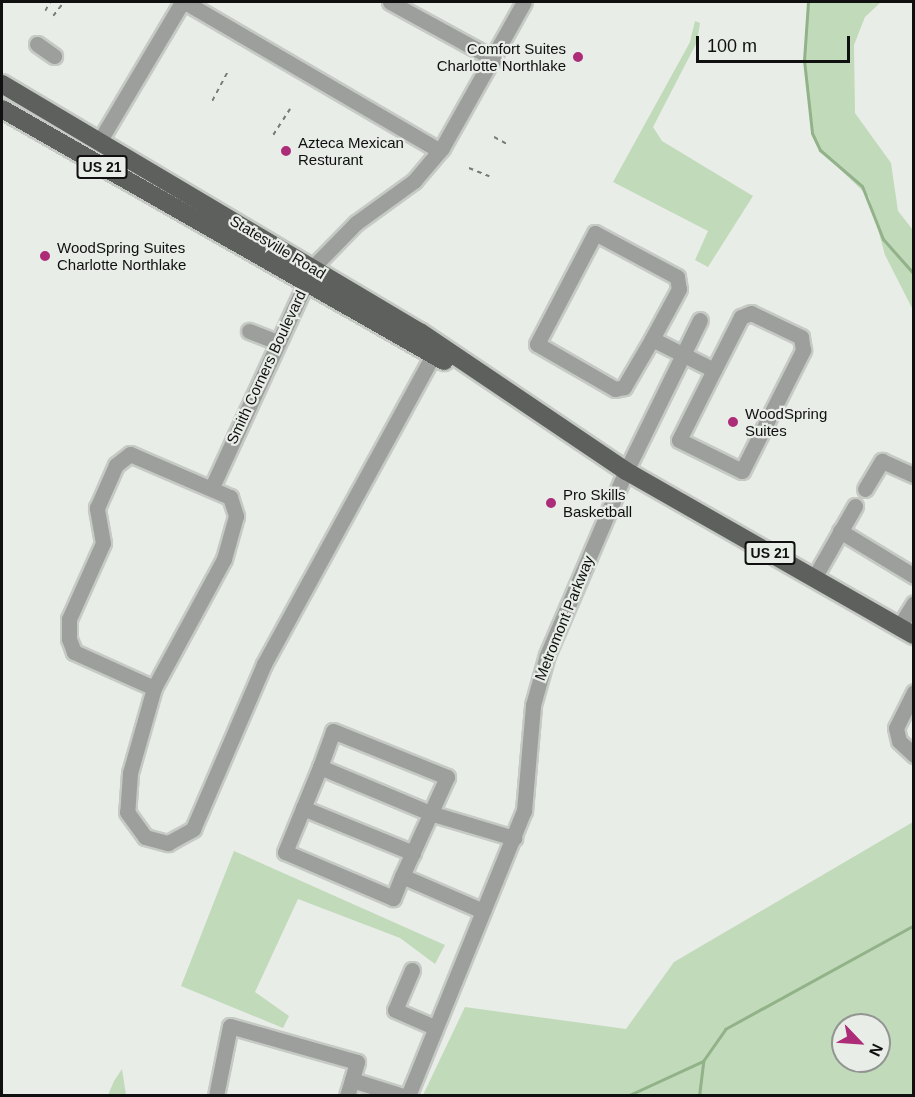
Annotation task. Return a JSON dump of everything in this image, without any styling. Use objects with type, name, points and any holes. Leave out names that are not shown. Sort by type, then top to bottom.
[{"type":"main road","name":"Statesville Road","points":[[4,90],[99,142],[309,274],[432,355],[547,420]]},
{"type":"main road","name":"Statesville Road","points":[[2,109],[420,332],[547,420],[626,471],[906,631]]},
{"type":"street","points":[[99,142],[184,2],[440,151]]},
{"type":"street","points":[[390,2],[494,59]]},
{"type":"street","name":"Smith Corners Boulevard","points":[[212,487],[309,274],[356,223],[414,181],[440,151],[494,59],[524,2]]},
{"type":"street","points":[[37,44],[54,56]]},
{"type":"street","points":[[595,233],[676,277],[679,289],[652,339],[624,387],[615,389],[537,344],[595,233]]},
{"type":"street","points":[[751,313],[801,337],[803,350],[742,471],[679,440],[714,370],[741,317],[751,313]]},
{"type":"street","name":"Metromont Parkway","points":[[405,1095],[514,838],[529,790],[537,685],[626,471],[700,320]]},
{"type":"street","points":[[249,331],[277,342]]},
{"type":"street","points":[[652,339],[714,370]]},
{"type":"street","points":[[154,688],[74,652],[69,639],[69,619],[103,543],[97,508],[116,465],[130,454],[212,487],[230,497],[236,516],[232,537],[154,688],[130,773],[128,812],[145,837],[168,843],[193,829],[264,664],[432,355]]},
{"type":"street","points":[[865,489],[882,461],[914,475]]},
{"type":"street","points":[[814,578],[855,506]]},
{"type":"street","points":[[840,531],[914,576]]},
{"type":"street","points":[[906,631],[914,603]]},
{"type":"street","points":[[914,692],[896,728],[899,741],[914,755]]},
{"type":"street","points":[[333,731],[447,777],[393,898],[285,852],[320,767],[333,731]]},
{"type":"street","points":[[320,767],[430,813],[514,838]]},
{"type":"street","points":[[303,808],[413,853]]},
{"type":"street","points":[[402,876],[483,910]]},
{"type":"street","points":[[412,970],[395,1010],[434,1027]]},
{"type":"street","points":[[216,1095],[230,1026],[357,1062],[347,1095]]},
{"type":"street","points":[[352,1080],[405,1095]]},
{"type":"path","points":[[45,10],[50,2]]},
{"type":"path","points":[[53,16],[64,2]]},
{"type":"path","points":[[212,100],[227,74]]},
{"type":"path","points":[[273,135],[290,109]]},
{"type":"path","points":[[495,136],[507,144]]},
{"type":"path","points":[[470,168],[489,176]]},
{"type":"green space","points":[[808,2],[881,2],[865,17],[854,45],[855,113],[891,163],[898,211],[913,230],[913,310],[885,255],[869,197],[820,150],[812,133],[804,60]]},
{"type":"green space","points":[[695,21],[700,23],[697,42],[653,127],[662,141],[753,196],[708,267],[695,260],[708,231],[613,182],[690,42]]},
{"type":"green space","points":[[913,822],[913,1095],[423,1095],[465,1007],[626,1029],[674,962]]},
{"type":"green space","points":[[234,851],[445,945],[435,964],[400,938],[298,899],[255,992],[289,1016],[283,1028],[181,986]]},
{"type":"green space","points":[[122,1069],[126,1095],[108,1095],[114,1081]]},
{"type":"waterway","points":[[808,2],[804,60],[812,133],[820,150],[862,186],[883,239],[914,274]]},
{"type":"waterway","points":[[699,1096],[703,1061],[725,1029],[914,925]]},
{"type":"waterway","points":[[627,1096],[703,1061]]},
{"type":"place","name":"Comfort Suites Charlotte Northlake","points":[[578,57]]},
{"type":"place","name":"Azteca Mexican Resturant","points":[[286,151]]},
{"type":"place","name":"WoodSpring Suites Charlotte Northlake","points":[[45,256]]},
{"type":"place","name":"WoodSpring Suites","points":[[733,422]]},
{"type":"place","name":"Pro Skills Basketball","points":[[551,503]]}]
